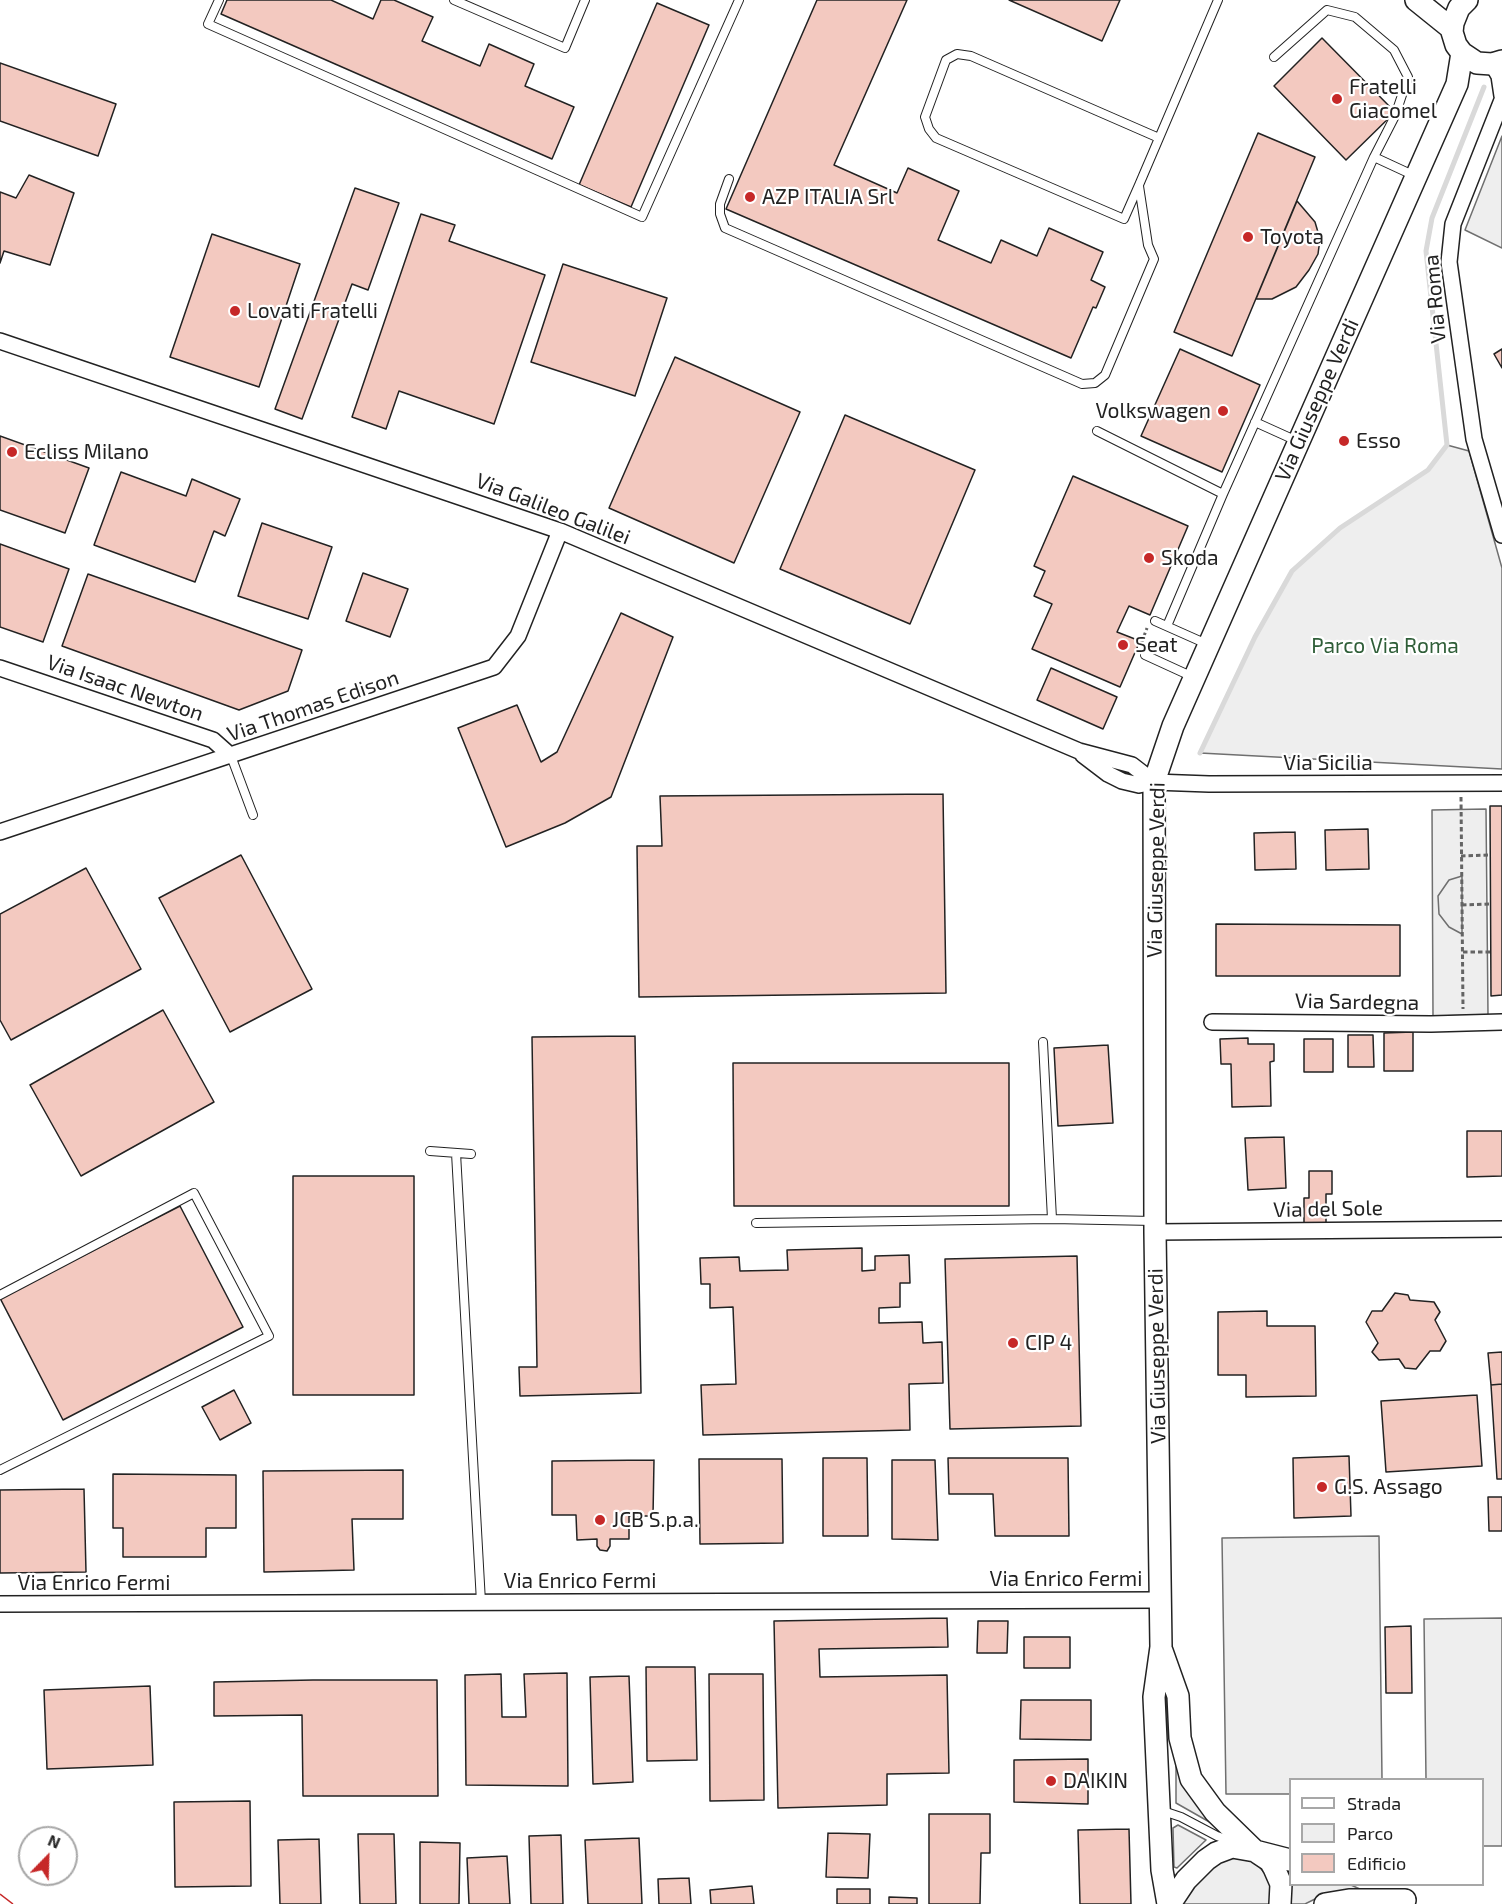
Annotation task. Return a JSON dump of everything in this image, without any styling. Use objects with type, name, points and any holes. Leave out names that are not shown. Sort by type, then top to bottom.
[{"type":"main road","points":[[1416,0],[1452,29]]},
{"type":"main road","points":[[1431,0],[1466,1]]},
{"type":"main road","points":[[1466,1],[1454,17],[1452,29],[1454,39],[1483,60]]},
{"type":"main road","name":"Via Giuseppe Verdi","points":[[1169,1904],[1162,1870],[1154,1697],[1161,1647],[1155,1226],[1154,782],[1173,726],[1194,677],[1457,84],[1483,60]]},
{"type":"main road","name":"Via Giuseppe Verdi","points":[[1161,1647],[1178,1696],[1180,1738],[1191,1779],[1215,1812],[1255,1851],[1270,1862],[1281,1884],[1280,1904]]},
{"type":"main road","points":[[1169,1904],[1186,1880],[1216,1853],[1232,1847],[1289,1860]]},
{"type":"main road","points":[[1372,1886],[1411,1902]]},
{"type":"main road","points":[[1325,1904],[1349,1900],[1411,1902]]},
{"type":"street","name":"Via Roma","points":[[1483,60],[1499,76],[1502,98],[1453,224],[1449,262],[1474,439],[1502,535]]},
{"type":"street","name":"Via Galileo Galilei","points":[[0,341],[560,531],[1079,751],[1108,774],[1122,781],[1139,785],[1154,782]]},
{"type":"street","name":"Via Thomas Edison","points":[[0,832],[494,667],[518,636],[560,531]]},
{"type":"street","name":"Via Isaac Newton","points":[[0,668],[213,740],[231,756]]},
{"type":"street","name":"Via Sicilia","points":[[1154,782],[1209,784],[1502,783]]},
{"type":"street","name":"Via Sardegna","points":[[1212,1022],[1431,1024],[1502,1022]]},
{"type":"street","name":"Via del Sole","points":[[1155,1226],[1502,1229]]},
{"type":"street","name":"Via Enrico Fermi","points":[[0,1604],[1160,1600]]},
{"type":"lane","points":[[219,0],[208,24],[642,217],[739,0]]},
{"type":"lane","points":[[454,0],[565,48],[585,0]]},
{"type":"lane","points":[[1159,138],[971,56],[957,54],[946,60],[925,117],[928,129],[936,138],[1124,219],[1139,185],[1218,0]]},
{"type":"lane","points":[[1167,626],[1255,422],[1374,157],[1395,116],[1408,77],[1394,50],[1355,17],[1327,10],[1274,57]]},
{"type":"lane","points":[[1374,157],[1416,176]]},
{"type":"lane","points":[[729,179],[720,204],[720,214],[725,228],[1082,384],[1095,383],[1105,375],[1154,259],[1148,245],[1139,185]]},
{"type":"lane","points":[[1255,422],[1299,441]]},
{"type":"lane","points":[[1097,431],[1223,494]]},
{"type":"lane","points":[[1155,621],[1209,645]]},
{"type":"lane","points":[[1145,655],[1194,677]]},
{"type":"lane","points":[[231,756],[254,815]]},
{"type":"lane","points":[[1043,1042],[1052,1219]]},
{"type":"lane","points":[[430,1151],[471,1154]]},
{"type":"lane","points":[[456,1153],[481,1602]]},
{"type":"lane","points":[[0,1295],[194,1193],[269,1336],[0,1470]]},
{"type":"lane","points":[[756,1223],[1052,1219],[1155,1226]]},
{"type":"lane","points":[[1159,1810],[1181,1817],[1217,1836],[1255,1851]]},
{"type":"path","points":[[1145,655],[1140,646],[1148,626],[1155,621]]},
{"type":"path","points":[[1461,783],[1463,1023]]},
{"type":"path","points":[[1461,856],[1490,855]]},
{"type":"path","points":[[1462,905],[1491,904]]},
{"type":"path","points":[[1462,952],[1491,952]]},
{"type":"green space","points":[[1502,136],[1502,248],[1465,230]]},
{"type":"green space","name":"Parco Via Roma","points":[[1447,445],[1469,451],[1502,568],[1502,769],[1200,753],[1255,637],[1292,571],[1340,528],[1428,470]]},
{"type":"green space","points":[[1486,809],[1488,1015],[1433,1016],[1432,810]]},
{"type":"green space","points":[[1379,1536],[1382,1778],[1289,1778],[1289,1794],[1226,1794],[1222,1538]]},
{"type":"green space","points":[[1502,1618],[1502,1846],[1484,1846],[1484,1778],[1426,1778],[1424,1619]]},
{"type":"green space","points":[[1176,1764],[1220,1828],[1176,1803]]},
{"type":"green space","points":[[1178,1825],[1206,1840],[1177,1868],[1174,1867],[1173,1828]]},
{"type":"green space","points":[[1237,1857],[1256,1863],[1268,1877],[1271,1884],[1272,1904],[1178,1904],[1218,1861]]},
{"type":"green space","points":[[1277,1862],[1289,1866],[1289,1886],[1353,1886],[1362,1890],[1315,1899],[1305,1904],[1284,1904]]},
{"type":"shaded area","points":[[1462,876],[1462,934],[1449,927],[1439,914],[1438,896],[1449,880]]},
{"type":"building","points":[[227,0],[331,0],[373,19],[381,0],[394,0],[433,17],[422,41],[480,66],[489,44],[534,64],[525,86],[574,107],[552,159],[221,14]]},
{"type":"building","points":[[817,0],[907,0],[834,165],[897,193],[908,168],[959,191],[938,240],[991,263],[1001,240],[1037,256],[1049,228],[1103,252],[1091,280],[1105,287],[1096,308],[1093,307],[1071,358],[726,209]]},
{"type":"building","points":[[1009,0],[1120,0],[1102,41]]},
{"type":"building","points":[[657,3],[709,25],[631,207],[579,185]]},
{"type":"building","points":[[1322,38],[1395,112],[1346,160],[1274,86]]},
{"type":"building","points":[[0,63],[116,104],[98,156],[0,121]]},
{"type":"building","points":[[1258,133],[1315,157],[1232,356],[1174,332]]},
{"type":"building","points":[[29,175],[74,193],[50,265],[4,251],[0,263],[0,192],[16,198]]},
{"type":"building","points":[[355,188],[399,203],[368,290],[352,284],[302,419],[275,409]]},
{"type":"building","points":[[1297,201],[1315,222],[1320,239],[1318,254],[1296,287],[1272,299],[1256,299]]},
{"type":"building","points":[[421,214],[455,225],[449,241],[545,275],[494,424],[399,391],[386,429],[352,417]]},
{"type":"building","name":"Lovati Fratelli","points":[[212,234],[300,264],[259,387],[170,357]]},
{"type":"building","points":[[563,264],[667,298],[635,396],[531,362]]},
{"type":"building","points":[[1180,349],[1260,385],[1222,472],[1141,436]]},
{"type":"building","points":[[1502,349],[1502,368],[1494,354]]},
{"type":"building","points":[[675,357],[800,412],[734,563],[609,508]]},
{"type":"building","points":[[845,415],[975,470],[910,624],[780,569]]},
{"type":"building","points":[[0,436],[89,468],[65,533],[0,510]]},
{"type":"building","points":[[121,472],[186,496],[192,479],[240,499],[225,536],[214,531],[195,582],[94,545]]},
{"type":"building","points":[[1073,476],[1188,526],[1150,615],[1129,606],[1117,632],[1140,641],[1120,687],[1032,649],[1052,604],[1034,596],[1045,571],[1034,566]]},
{"type":"building","points":[[262,523],[332,547],[308,619],[238,596]]},
{"type":"building","points":[[0,544],[69,569],[43,642],[0,627]]},
{"type":"building","points":[[363,573],[408,589],[390,637],[346,621]]},
{"type":"building","points":[[88,574],[302,650],[288,691],[239,710],[62,646]]},
{"type":"building","points":[[621,613],[673,637],[611,797],[565,823],[506,847],[458,728],[517,705],[541,762],[557,752]]},
{"type":"building","points":[[1051,668],[1117,697],[1103,729],[1037,700]]},
{"type":"building","points":[[943,794],[946,993],[639,997],[637,846],[662,846],[660,796]]},
{"type":"building","points":[[1490,806],[1502,806],[1502,995],[1491,996]]},
{"type":"building","points":[[1368,829],[1369,869],[1326,870],[1325,830]]},
{"type":"building","points":[[1295,832],[1296,869],[1255,870],[1254,833]]},
{"type":"building","points":[[241,855],[312,989],[230,1032],[159,898]]},
{"type":"building","points":[[86,868],[141,969],[11,1040],[0,1020],[0,914]]},
{"type":"building","points":[[1216,924],[1400,925],[1400,976],[1216,976]]},
{"type":"building","points":[[163,1010],[214,1102],[81,1176],[30,1085]]},
{"type":"building","points":[[1413,1032],[1413,1071],[1384,1071],[1384,1033]]},
{"type":"building","points":[[1348,1035],[1373,1035],[1374,1067],[1348,1067]]},
{"type":"building","points":[[635,1036],[641,1393],[520,1396],[519,1367],[537,1367],[532,1037]]},
{"type":"building","points":[[1248,1038],[1248,1044],[1274,1044],[1274,1061],[1270,1062],[1271,1106],[1232,1107],[1231,1064],[1221,1064],[1220,1039]]},
{"type":"building","points":[[1304,1039],[1333,1039],[1333,1072],[1304,1072]]},
{"type":"building","points":[[1108,1045],[1113,1123],[1058,1126],[1054,1048]]},
{"type":"building","points":[[733,1063],[1009,1063],[1009,1206],[734,1206]]},
{"type":"building","points":[[1467,1131],[1502,1131],[1502,1176],[1467,1177]]},
{"type":"building","points":[[1284,1137],[1286,1188],[1248,1190],[1245,1138]]},
{"type":"building","points":[[1309,1171],[1332,1171],[1332,1194],[1326,1194],[1326,1223],[1304,1223],[1304,1198],[1309,1198]]},
{"type":"building","points":[[293,1176],[414,1176],[414,1395],[293,1395]]},
{"type":"building","points":[[180,1206],[243,1327],[63,1420],[0,1298]]},
{"type":"building","points":[[862,1248],[862,1271],[875,1270],[875,1256],[909,1255],[910,1283],[900,1283],[900,1307],[879,1308],[879,1323],[922,1322],[923,1343],[942,1342],[943,1383],[909,1384],[910,1430],[703,1435],[701,1385],[736,1384],[733,1307],[710,1308],[710,1284],[701,1284],[700,1258],[739,1257],[740,1271],[788,1270],[787,1250]]},
{"type":"building","name":"CIP 4","points":[[1077,1256],[1081,1426],[950,1429],[945,1259]]},
{"type":"building","points":[[1395,1293],[1408,1295],[1410,1300],[1434,1302],[1440,1312],[1435,1320],[1446,1341],[1440,1351],[1430,1351],[1416,1369],[1405,1368],[1399,1359],[1379,1360],[1372,1352],[1378,1343],[1366,1322],[1372,1311],[1382,1311]]},
{"type":"building","points":[[1267,1311],[1267,1326],[1315,1326],[1316,1396],[1246,1397],[1246,1375],[1218,1375],[1218,1312]]},
{"type":"building","points":[[1502,1352],[1502,1384],[1491,1385],[1488,1353]]},
{"type":"building","points":[[1502,1384],[1502,1479],[1497,1479],[1491,1385]]},
{"type":"building","points":[[234,1390],[251,1423],[220,1440],[202,1407]]},
{"type":"building","points":[[1477,1395],[1482,1466],[1386,1472],[1381,1401]]},
{"type":"building","name":"G.S. Assago","points":[[1349,1456],[1351,1516],[1294,1518],[1293,1458]]},
{"type":"building","points":[[823,1458],[867,1458],[868,1536],[823,1536]]},
{"type":"building","points":[[948,1458],[1068,1458],[1069,1536],[995,1536],[993,1494],[949,1494]]},
{"type":"building","points":[[699,1459],[782,1459],[783,1543],[700,1544]]},
{"type":"building","points":[[654,1460],[653,1516],[629,1516],[629,1539],[610,1539],[607,1551],[600,1550],[597,1546],[597,1539],[577,1540],[576,1515],[552,1515],[552,1461]]},
{"type":"building","points":[[892,1460],[935,1460],[938,1540],[892,1539]]},
{"type":"building","points":[[403,1470],[403,1519],[352,1519],[354,1570],[264,1572],[263,1471]]},
{"type":"building","points":[[113,1474],[236,1475],[236,1528],[206,1528],[206,1557],[123,1557],[123,1528],[113,1528]]},
{"type":"building","points":[[84,1489],[86,1572],[0,1573],[0,1490]]},
{"type":"building","points":[[1488,1497],[1502,1497],[1502,1531],[1489,1531]]},
{"type":"building","points":[[947,1618],[948,1647],[819,1649],[820,1677],[947,1675],[949,1773],[887,1774],[887,1805],[778,1808],[774,1621]]},
{"type":"building","points":[[978,1621],[1008,1621],[1007,1653],[977,1653]]},
{"type":"building","points":[[1411,1626],[1412,1693],[1386,1693],[1385,1627]]},
{"type":"building","points":[[1024,1637],[1070,1637],[1070,1668],[1024,1668]]},
{"type":"building","points":[[646,1667],[695,1667],[697,1760],[647,1761]]},
{"type":"building","points":[[567,1673],[568,1786],[466,1785],[465,1675],[501,1674],[502,1717],[526,1717],[524,1674]]},
{"type":"building","points":[[709,1674],[763,1674],[764,1800],[710,1801]]},
{"type":"building","points":[[629,1676],[633,1782],[593,1784],[590,1677]]},
{"type":"building","points":[[437,1680],[438,1796],[303,1796],[302,1715],[214,1716],[214,1682]]},
{"type":"building","points":[[150,1686],[153,1765],[47,1769],[44,1690]]},
{"type":"building","points":[[1021,1700],[1091,1700],[1091,1740],[1020,1739]]},
{"type":"building","name":"DAIKIN","points":[[1088,1759],[1088,1804],[1014,1802],[1014,1760]]},
{"type":"building","points":[[250,1801],[251,1886],[175,1887],[174,1802]]},
{"type":"building","points":[[929,1814],[990,1814],[990,1853],[981,1853],[980,1904],[929,1904]]},
{"type":"building","points":[[1129,1829],[1131,1904],[1080,1904],[1078,1830]]},
{"type":"building","points":[[828,1833],[870,1834],[868,1878],[826,1877]]},
{"type":"building","points":[[358,1834],[394,1834],[396,1904],[360,1904]]},
{"type":"building","points":[[561,1835],[563,1904],[531,1904],[529,1836]]},
{"type":"building","points":[[639,1838],[642,1904],[588,1904],[585,1840]]},
{"type":"building","points":[[319,1839],[321,1904],[280,1904],[278,1840]]},
{"type":"building","points":[[420,1842],[460,1843],[459,1904],[420,1904]]},
{"type":"building","points":[[507,1856],[510,1904],[469,1904],[467,1858]]},
{"type":"building","points":[[689,1878],[691,1904],[659,1904],[658,1879]]},
{"type":"building","points":[[752,1886],[754,1904],[711,1904],[710,1890]]},
{"type":"building","points":[[837,1889],[870,1889],[870,1904],[837,1904]]},
{"type":"building","points":[[889,1897],[917,1898],[917,1904],[889,1904]]},
{"type":"waterway","points":[[1200,753],[1255,637],[1292,571],[1340,528],[1428,470],[1447,445],[1426,251],[1432,218],[1484,87]]},
{"type":"power","points":[[0,1894],[13,1904]]},
{"type":"place","name":"Fratelli Giacomel","points":[[1337,99]]},
{"type":"place","name":"AZP ITALIA Srl","points":[[750,197]]},
{"type":"place","name":"Toyota","points":[[1248,237]]},
{"type":"place","name":"Lovati Fratelli","points":[[235,311]]},
{"type":"place","name":"Volkswagen","points":[[1223,411]]},
{"type":"place","name":"Esso","points":[[1344,441]]},
{"type":"place","name":"Ecliss Milano","points":[[12,452]]},
{"type":"place","name":"Skoda","points":[[1149,558]]},
{"type":"place","name":"Seat","points":[[1123,645]]},
{"type":"place","name":"CIP 4","points":[[1013,1343]]},
{"type":"place","name":"G.S. Assago","points":[[1322,1487]]},
{"type":"place","name":"JCB S.p.a.","points":[[600,1520]]},
{"type":"place","name":"DAIKIN","points":[[1051,1781]]}]
